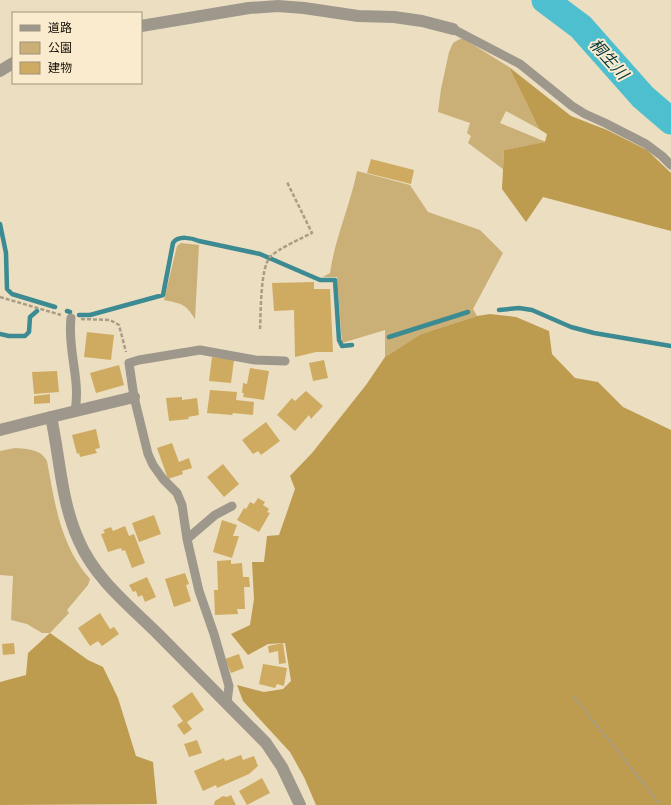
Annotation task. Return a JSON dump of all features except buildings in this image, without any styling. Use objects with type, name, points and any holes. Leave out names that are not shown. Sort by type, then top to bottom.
[{"type":"street","points":[[142,26],[249,8],[278,6],[304,8],[358,16],[394,17],[422,21],[453,29]]},
{"type":"street","points":[[0,71],[12,64]]},
{"type":"street","points":[[0,430],[134,397]]},
{"type":"street","points":[[51,417],[66,501],[72,524],[79,542],[88,558],[111,587],[266,743],[282,767],[300,805]]},
{"type":"lane","points":[[453,29],[520,64],[572,106],[646,144],[671,165]]},
{"type":"lane","points":[[71,318],[69,331],[75,370],[77,400],[74,411]]},
{"type":"lane","points":[[227,703],[229,686],[225,668],[198,591],[187,539],[182,505],[177,493],[163,479],[153,465],[148,454],[134,397],[128,364],[139,360],[200,350],[255,360],[285,361]]},
{"type":"lane","points":[[187,539],[212,518],[232,506]]},
{"type":"path","points":[[260,329],[262,288],[266,262],[271,255],[312,232],[287,182]]},
{"type":"path","points":[[574,697],[661,805]]},
{"type":"green space","points":[[460,39],[464,39],[509,67],[539,129],[506,111],[500,123],[546,142],[504,150],[503,169],[468,143],[471,136],[467,133],[470,123],[438,112],[449,52],[453,43]]},
{"type":"green space","points":[[357,171],[410,185],[428,212],[480,230],[503,253],[473,309],[477,316],[421,334],[385,357],[385,330],[342,343],[337,277],[323,277],[330,273],[335,247],[351,197]]},
{"type":"green space","points":[[181,243],[199,245],[195,319],[186,307],[175,302],[164,300],[177,246]]},
{"type":"green space","points":[[15,448],[29,449],[37,452],[47,461],[56,508],[65,538],[80,566],[90,579],[88,585],[67,610],[69,613],[50,633],[42,633],[27,624],[11,620],[13,576],[0,575],[0,451]]},
{"type":"shaded area","points":[[509,67],[571,116],[607,130],[647,150],[671,173],[671,231],[543,197],[526,222],[502,189],[504,150],[545,142],[547,134],[539,129]]},
{"type":"shaded area","points":[[490,314],[516,317],[549,331],[552,354],[575,378],[598,382],[623,407],[671,430],[671,805],[316,805],[304,777],[290,752],[243,701],[237,685],[264,692],[283,689],[291,681],[285,643],[268,644],[248,655],[231,634],[250,625],[254,599],[252,562],[264,562],[267,536],[279,535],[295,489],[290,476],[312,453],[366,385],[385,357],[421,334],[477,316]]},
{"type":"shaded area","points":[[50,633],[88,660],[103,667],[118,698],[136,756],[153,762],[157,804],[0,805],[0,682],[26,675],[28,653]]},
{"type":"waterway","name":"桐生川","points":[[545,0],[581,27],[643,97],[671,121]]},
{"type":"waterway","points":[[0,224],[6,253],[7,289],[12,294],[55,307]]},
{"type":"waterway","points":[[79,315],[90,315],[163,295],[173,243],[178,239],[189,238],[260,254],[320,280],[335,280],[339,340],[342,346],[352,345]]},
{"type":"waterway","points":[[499,310],[519,308],[532,310],[571,327],[594,333],[671,346]]},
{"type":"waterway","points":[[0,334],[9,336],[25,336],[29,332],[30,317],[37,311]]},
{"type":"waterway","points":[[389,337],[468,312]]}]
